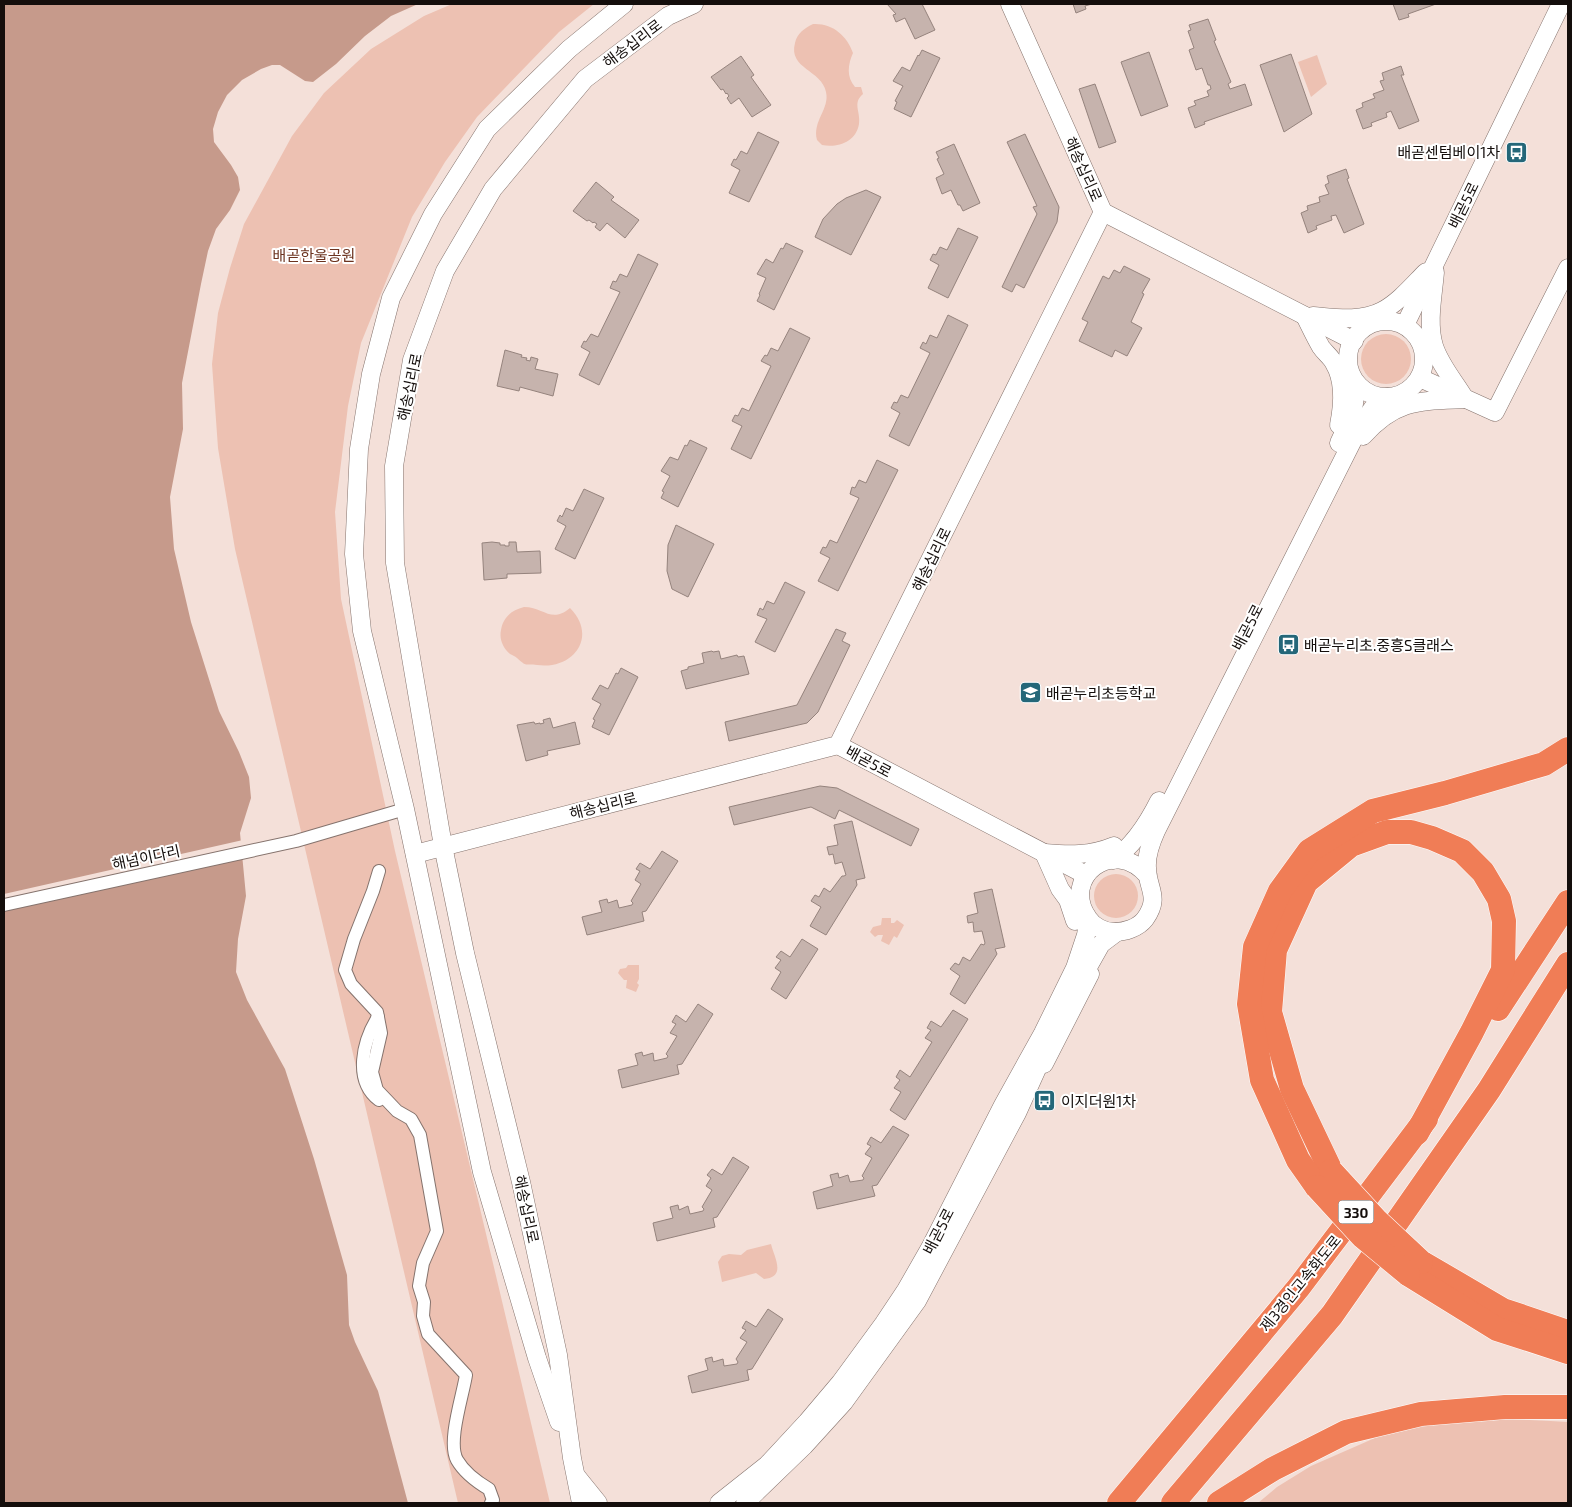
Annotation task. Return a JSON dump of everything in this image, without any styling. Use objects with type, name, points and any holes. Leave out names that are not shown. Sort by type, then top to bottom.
[{"type":"highway","points":[[1568,749],[1544,764],[1445,794],[1373,811],[1309,851],[1280,891],[1255,947],[1249,1004],[1262,1080],[1298,1160],[1377,1221],[1415,1268],[1497,1329],[1568,1352]]},
{"type":"highway","points":[[1324,1179],[1292,1090],[1270,1012],[1274,950],[1306,882],[1351,845],[1387,832],[1411,832],[1432,838],[1462,851],[1483,872],[1499,899],[1504,921],[1503,970],[1472,1032],[1417,1133]]},
{"type":"highway","name":"제3경인고속화도로","points":[[1119,1503],[1299,1287],[1417,1133],[1568,902]]},
{"type":"highway","name":"330","points":[[1173,1503],[1332,1315],[1489,1090],[1568,964]]},
{"type":"highway","points":[[1415,1268],[1503,1310],[1568,1332]]},
{"type":"highway","points":[[1219,1503],[1273,1469],[1346,1432],[1421,1414],[1506,1407],[1568,1407]]},
{"type":"street","name":"해송십리로","points":[[573,1466],[537,1358],[482,1172],[415,854],[362,631],[354,554],[359,449],[371,374],[391,298],[433,214],[487,129],[569,49],[624,4]]},
{"type":"street","name":"해송십리로","points":[[581,1503],[573,1466],[554,1336],[521,1182],[465,953],[443,846],[395,563],[394,466],[412,360],[446,271],[493,189],[585,79],[668,16],[694,4]]},
{"type":"street","name":"해송십리로","points":[[415,854],[838,745],[1103,212],[1010,4]]},
{"type":"street","name":"배곧5로","points":[[1405,326],[1561,4]]},
{"type":"street","points":[[1103,212],[1354,340],[1356,335],[1366,326],[1379,322],[1392,321],[1405,326],[1414,333],[1421,343],[1424,354],[1424,367],[1420,378],[1495,412],[1568,268]]},
{"type":"street","points":[[1305,316],[1346,319],[1382,311],[1400,297],[1435,263]]},
{"type":"street","points":[[1435,263],[1431,317],[1434,345],[1440,360],[1465,399]]},
{"type":"street","points":[[1305,316],[1322,349],[1334,362],[1338,372],[1342,389],[1338,456]]},
{"type":"street","name":"배곧5로","points":[[1338,456],[1352,410],[1356,387],[1350,373],[1348,360],[1350,347],[1354,340]]},
{"type":"street","name":"배곧5로","points":[[719,1503],[767,1466],[840,1383],[884,1323],[930,1248],[1050,1040],[1095,953],[1105,940],[1117,932],[1135,927],[1144,920],[1150,910],[1153,899],[1152,887],[1146,866],[1150,845],[1170,791],[1338,456],[1372,409],[1388,398],[1402,394],[1412,388],[1420,378]]},
{"type":"street","points":[[1355,382],[1367,393],[1388,398]]},
{"type":"street","points":[[1338,456],[1394,410],[1408,404],[1424,401],[1465,399]]},
{"type":"street","name":"배곧5로","points":[[838,745],[1086,875]]},
{"type":"street","points":[[1010,1109],[1032,1036],[1074,950],[1076,931],[1074,915],[1044,853],[1090,854],[1113,846],[1121,842],[1170,791]]},
{"type":"street","name":"배곧5로","points":[[746,1503],[804,1446],[844,1402],[917,1301],[1010,1109],[1074,968],[1086,935],[1087,922],[1080,900],[1081,887],[1086,875],[1094,866],[1113,860],[1121,854],[1170,791]]},
{"type":"street","name":"배곧5로","points":[[1010,1109],[1068,1020],[1091,972],[1108,946],[1141,934],[1149,928],[1160,914],[1163,894],[1158,872],[1158,852],[1170,791]]},
{"type":"street","name":"해넘이다리","points":[[4,905],[296,841],[405,810]]},
{"type":"street","points":[[1113,860],[1118,859],[1130,862],[1148,876]]},
{"type":"street","points":[[379,872],[354,939],[345,970],[351,984],[377,1012],[378,1017],[367,1040],[362,1064],[366,1087],[377,1099],[411,1119],[420,1135],[437,1231],[422,1263],[419,1286],[424,1302],[423,1316],[428,1334],[466,1375],[458,1407],[453,1443],[456,1459],[477,1482],[489,1489],[493,1500],[492,1503]]},
{"type":"street","points":[[1085,914],[1090,922],[1101,929],[1117,932]]},
{"type":"street","points":[[573,1466],[598,1503]]},
{"type":"green space","name":"배곧한울공원","points":[[452,4],[594,4],[559,32],[477,117],[445,162],[412,217],[361,343],[348,406],[335,512],[341,599],[395,851],[550,1503],[458,1503],[235,549],[218,448],[212,364],[218,313],[244,224],[292,136],[324,93],[371,49],[424,16]]},
{"type":"green space","points":[[813,24],[833,28],[847,41],[853,53],[849,66],[850,79],[855,87],[861,87],[863,94],[857,104],[859,124],[857,130],[850,139],[834,146],[822,145],[817,140],[817,127],[826,104],[826,92],[818,79],[796,59],[794,52],[799,34]]},
{"type":"green space","points":[[1317,55],[1327,84],[1311,97],[1298,62]]},
{"type":"green space","points":[[1386,334],[1400,338],[1407,345],[1411,359],[1407,373],[1400,380],[1386,384],[1372,380],[1365,373],[1361,359],[1365,345],[1372,338]]},
{"type":"green space","points":[[524,607],[537,609],[552,615],[558,615],[570,608],[582,629],[582,640],[578,649],[571,657],[550,665],[526,664],[508,652],[501,640],[502,625],[509,615]]},
{"type":"green space","points":[[1116,874],[1128,878],[1134,884],[1138,896],[1134,908],[1128,914],[1116,918],[1104,914],[1098,908],[1094,896],[1098,884],[1104,878]]},
{"type":"green space","points":[[882,918],[891,918],[891,923],[897,920],[904,925],[897,938],[894,936],[889,945],[881,941],[883,935],[875,937],[870,932],[873,927],[881,925]]},
{"type":"green space","points":[[628,965],[639,965],[639,979],[637,983],[639,985],[636,992],[626,988],[627,980],[624,980],[618,973],[620,969],[626,968]]},
{"type":"green space","points":[[771,1244],[777,1266],[775,1275],[764,1279],[756,1273],[722,1282],[718,1262],[722,1256],[729,1254],[741,1255],[747,1250]]},
{"type":"green space","points":[[1490,1417],[1568,1422],[1568,1503],[1258,1503],[1277,1487],[1311,1466],[1384,1434],[1414,1423]]},
{"type":"shaded area","points":[[4,4],[418,4],[391,16],[365,36],[336,64],[313,82],[305,81],[280,65],[272,65],[242,80],[227,95],[218,112],[213,129],[214,142],[238,177],[240,190],[230,210],[216,229],[208,251],[182,383],[183,429],[170,497],[174,549],[191,622],[219,711],[249,777],[251,798],[240,833],[246,896],[238,939],[236,972],[247,1000],[285,1069],[314,1159],[347,1275],[349,1325],[378,1391],[408,1503],[4,1503]]},
{"type":"pier","points":[[243,840],[245,855],[4,910],[4,894]]},
{"type":"building","points":[[887,4],[922,4],[935,30],[915,39],[905,18],[896,22],[893,15],[896,14]]},
{"type":"building","points":[[1073,4],[1092,4],[1085,6],[1086,9],[1076,13]]},
{"type":"building","points":[[1393,4],[1436,4],[1408,14],[1409,17],[1399,20]]},
{"type":"building","points":[[1208,19],[1216,40],[1214,41],[1231,82],[1228,84],[1230,89],[1245,84],[1252,105],[1204,122],[1205,124],[1195,128],[1188,108],[1196,105],[1194,101],[1209,96],[1207,91],[1211,89],[1202,68],[1196,70],[1189,50],[1194,48],[1188,31],[1191,30],[1189,25]]},
{"type":"building","points":[[922,50],[940,58],[911,117],[894,109],[897,102],[895,101],[903,86],[893,81],[902,67],[910,71]]},
{"type":"building","points":[[1149,52],[1168,106],[1141,116],[1121,62]]},
{"type":"building","points":[[1291,54],[1312,114],[1284,132],[1260,65]]},
{"type":"building","points":[[741,56],[754,75],[751,77],[771,105],[752,117],[739,98],[731,104],[727,98],[729,96],[727,93],[723,89],[721,90],[711,77]]},
{"type":"building","points":[[1401,66],[1404,75],[1401,75],[1419,121],[1399,129],[1391,111],[1386,113],[1387,117],[1371,123],[1372,126],[1363,129],[1356,110],[1363,107],[1362,103],[1375,98],[1373,94],[1384,90],[1380,81],[1384,80],[1382,73]]},
{"type":"building","points":[[1095,84],[1116,142],[1099,148],[1079,89]]},
{"type":"building","points":[[758,132],[779,142],[749,202],[729,193],[740,170],[731,165],[741,151],[747,154]]},
{"type":"building","points":[[1025,134],[1059,207],[1057,222],[1024,288],[1016,284],[1012,292],[1002,287],[1037,214],[1033,207],[1037,206],[1007,142]]},
{"type":"building","points":[[954,144],[980,203],[963,211],[951,190],[942,194],[936,178],[944,174],[936,152]]},
{"type":"building","points":[[1346,169],[1349,178],[1347,179],[1364,224],[1344,233],[1336,215],[1331,216],[1332,220],[1316,226],[1317,229],[1308,233],[1301,213],[1308,210],[1307,206],[1320,202],[1319,197],[1329,194],[1325,185],[1329,183],[1327,176]]},
{"type":"building","points":[[596,182],[614,197],[611,200],[639,220],[625,238],[607,223],[600,231],[595,227],[597,224],[589,220],[587,221],[573,211]]},
{"type":"building","points":[[866,190],[881,197],[851,255],[815,237],[823,219],[837,204]]},
{"type":"building","points":[[958,228],[978,237],[948,298],[928,288],[939,265],[930,260],[933,254],[936,255],[940,247],[947,250]]},
{"type":"building","points":[[786,243],[803,251],[774,310],[757,301],[766,278],[757,274],[766,259],[773,263]]},
{"type":"building","points":[[638,254],[658,264],[599,385],[579,375],[590,352],[581,347],[591,334],[598,337],[620,292],[610,288],[613,281],[616,282],[620,274],[627,277]]},
{"type":"building","points":[[1124,266],[1150,279],[1142,293],[1144,294],[1131,322],[1142,328],[1127,356],[1115,350],[1112,357],[1079,341],[1088,322],[1082,319],[1103,276],[1109,279],[1114,270],[1120,273]]},
{"type":"building","points":[[948,315],[968,325],[909,446],[889,436],[900,413],[891,408],[894,402],[897,403],[901,395],[908,398],[930,353],[920,348],[923,342],[926,344],[930,335],[937,338]]},
{"type":"building","points":[[790,328],[810,338],[751,459],[731,449],[742,426],[732,421],[735,415],[738,416],[742,408],[749,411],[771,366],[761,361],[765,355],[767,356],[771,348],[778,351]]},
{"type":"building","points":[[505,350],[522,355],[521,357],[527,358],[526,360],[530,361],[531,357],[538,359],[535,369],[558,374],[553,396],[520,387],[519,391],[497,386]]},
{"type":"building","points":[[690,440],[707,448],[678,507],[661,498],[664,492],[662,491],[670,476],[661,471],[670,457],[678,460],[685,445],[687,446]]},
{"type":"building","points":[[877,460],[898,470],[838,591],[818,581],[830,558],[820,553],[823,547],[826,548],[830,540],[837,543],[859,498],[850,494],[852,487],[855,488],[859,480],[866,483]]},
{"type":"building","points":[[584,489],[604,498],[575,559],[555,549],[566,526],[557,521],[560,515],[562,517],[566,508],[573,511]]},
{"type":"building","points":[[676,525],[714,544],[688,597],[672,589],[667,571],[668,545]]},
{"type":"building","points":[[492,542],[509,546],[509,542],[516,542],[517,552],[540,551],[541,573],[507,574],[507,578],[484,580],[482,543]]},
{"type":"building","points":[[785,582],[805,592],[775,652],[755,642],[767,619],[757,615],[760,608],[763,610],[767,601],[774,604]]},
{"type":"building","points":[[836,629],[846,633],[842,641],[850,645],[818,712],[807,723],[729,741],[725,722],[797,705]]},
{"type":"building","points":[[719,651],[721,659],[737,655],[738,657],[744,656],[749,674],[686,689],[681,671],[704,663],[702,653]]},
{"type":"building","points":[[621,668],[638,677],[609,735],[592,727],[595,720],[593,719],[601,704],[592,699],[600,685],[608,689],[616,673],[618,674]]},
{"type":"building","points":[[550,718],[553,728],[575,722],[580,744],[547,751],[548,755],[526,761],[517,725],[534,722],[535,724],[540,724],[544,723],[543,720]]},
{"type":"building","points":[[820,786],[837,788],[919,829],[911,846],[839,810],[835,819],[811,807],[734,825],[729,807]]},
{"type":"building","points":[[852,821],[865,878],[856,880],[857,885],[826,935],[810,926],[821,907],[811,901],[815,895],[819,897],[824,888],[830,892],[842,876],[846,875],[842,862],[835,864],[833,854],[829,855],[827,847],[838,845],[834,825]]},
{"type":"building","points":[[662,851],[678,861],[646,911],[642,912],[644,921],[587,935],[582,917],[602,912],[599,901],[607,899],[608,903],[617,900],[619,908],[632,905],[631,901],[641,884],[635,880],[640,871],[636,869],[640,863],[650,869]]},
{"type":"building","points":[[992,889],[1005,947],[995,949],[997,954],[965,1004],[950,994],[960,976],[950,969],[955,963],[959,965],[963,957],[970,961],[981,944],[984,945],[982,931],[974,932],[973,922],[968,923],[967,916],[978,913],[974,893]]},
{"type":"building","points":[[802,939],[818,949],[786,999],[771,989],[781,972],[775,968],[781,960],[776,957],[781,951],[790,957]]},
{"type":"building","points":[[698,1004],[713,1014],[682,1064],[677,1065],[679,1074],[622,1088],[618,1070],[638,1065],[635,1054],[642,1052],[643,1056],[653,1053],[654,1061],[667,1058],[666,1054],[677,1036],[670,1033],[676,1024],[672,1022],[676,1015],[686,1022]]},
{"type":"building","points":[[953,1010],[968,1019],[905,1120],[890,1110],[901,1092],[894,1088],[900,1080],[896,1077],[900,1070],[910,1077],[932,1042],[925,1038],[931,1030],[927,1028],[931,1021],[941,1027]]},
{"type":"building","points":[[893,1126],[909,1135],[877,1185],[872,1186],[875,1196],[817,1209],[813,1192],[833,1186],[830,1175],[838,1173],[839,1178],[848,1175],[850,1182],[863,1180],[862,1176],[872,1158],[865,1154],[871,1146],[867,1144],[871,1137],[881,1143]]},
{"type":"building","points":[[733,1157],[749,1167],[717,1217],[713,1218],[715,1227],[657,1241],[653,1223],[673,1218],[670,1207],[678,1205],[679,1210],[688,1206],[690,1214],[703,1211],[702,1207],[712,1190],[706,1186],[711,1178],[707,1175],[712,1169],[722,1175]]},
{"type":"building","points":[[768,1309],[783,1319],[752,1369],[747,1370],[749,1380],[692,1393],[688,1376],[708,1370],[705,1359],[712,1357],[713,1362],[723,1359],[724,1366],[737,1364],[736,1359],[747,1342],[740,1338],[746,1330],[742,1328],[746,1321],[756,1327]]},
{"type":"place","name":"배곧센텀베이1차","points":[[1516,152]]},
{"type":"place","name":"배곧누리초.중흥S클래스","points":[[1288,645]]},
{"type":"place","name":"배곧누리초등학교","points":[[1030,693]]},
{"type":"place","name":"이지더원1차","points":[[1045,1101]]}]
